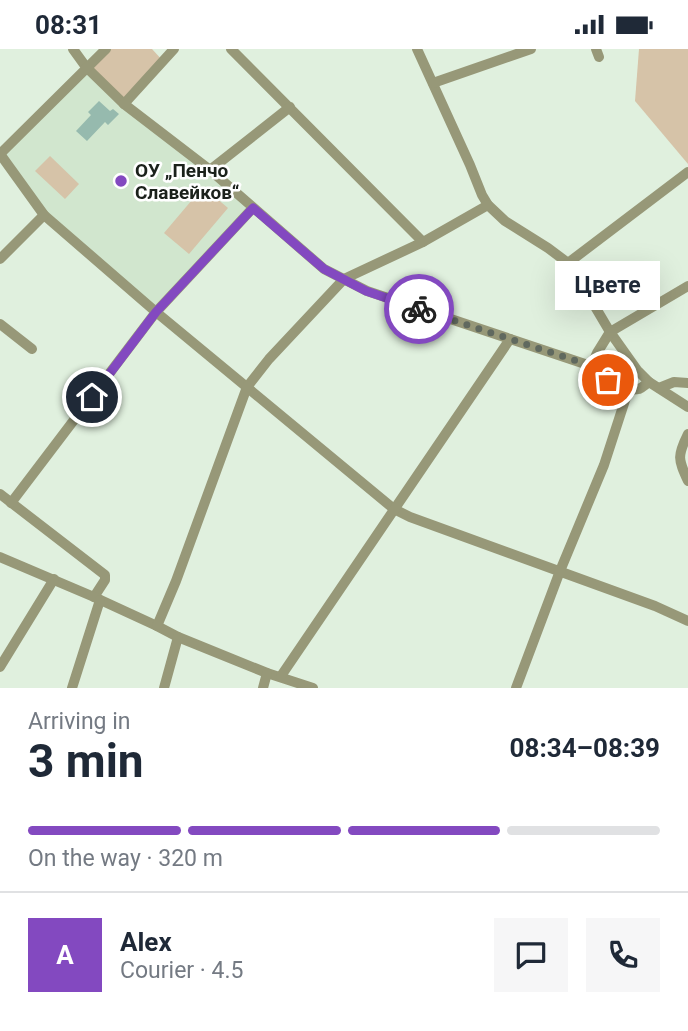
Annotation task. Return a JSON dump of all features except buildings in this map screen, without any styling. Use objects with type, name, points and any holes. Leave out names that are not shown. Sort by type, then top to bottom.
[{"type":"street","points":[[73,49],[86,67],[124,104],[210,170],[324,269],[366,291],[592,366],[608,380],[629,388],[639,389],[649,382]]},
{"type":"street","points":[[106,49],[0,154],[44,215],[156,312],[394,509],[655,606],[688,621]]},
{"type":"street","points":[[124,104],[174,49]]},
{"type":"street","points":[[231,49],[423,242]]},
{"type":"street","points":[[417,49],[488,205],[505,221],[548,247],[568,263],[632,364],[649,382],[688,407]]},
{"type":"street","points":[[433,83],[531,49]]},
{"type":"street","points":[[210,170],[290,107]]},
{"type":"street","points":[[568,263],[688,172]]},
{"type":"street","points":[[157,626],[247,387],[269,359],[344,279],[423,242],[488,205]]},
{"type":"street","points":[[11,503],[156,312],[253,208]]},
{"type":"street","points":[[0,259],[44,215]]},
{"type":"street","points":[[592,366],[610,332],[688,286]]},
{"type":"street","points":[[0,324],[32,349]]},
{"type":"street","points":[[281,676],[510,339]]},
{"type":"street","points":[[659,388],[674,382],[688,383]]},
{"type":"street","points":[[516,688],[604,465],[629,388]]},
{"type":"street","points":[[688,434],[680,452],[681,466],[688,481]]},
{"type":"street","points":[[0,494],[105,575],[72,688]]},
{"type":"street","points":[[0,557],[178,637],[267,673],[313,688]]},
{"type":"street","points":[[0,667],[54,579]]},
{"type":"street","points":[[164,688],[178,637]]},
{"type":"street","points":[[263,688],[267,673]]},
{"type":"shaded area","points":[[106,49],[152,49],[163,61],[124,104],[86,67]]},
{"type":"shaded area","points":[[639,49],[688,49],[688,164],[635,101]]},
{"type":"shaded area","name":"ОУ „Пенчо Славейков“","points":[[86,67],[253,208],[156,312],[44,215],[0,154]]},
{"type":"shaded area","points":[[50,156],[79,184],[65,199],[35,171]]},
{"type":"shaded area","points":[[203,187],[228,208],[189,254],[164,233]]},
{"type":"way so far","points":[[419,309],[592,366],[608,380]]},
{"type":"place","name":"ОУ „Пенчо Славейков“","points":[[121,181]]},
{"type":"place","name":"Цвете","points":[[608,380]]},
{"type":"route","points":[[92,397],[156,312],[253,208],[324,269],[366,291],[419,309]]}]
